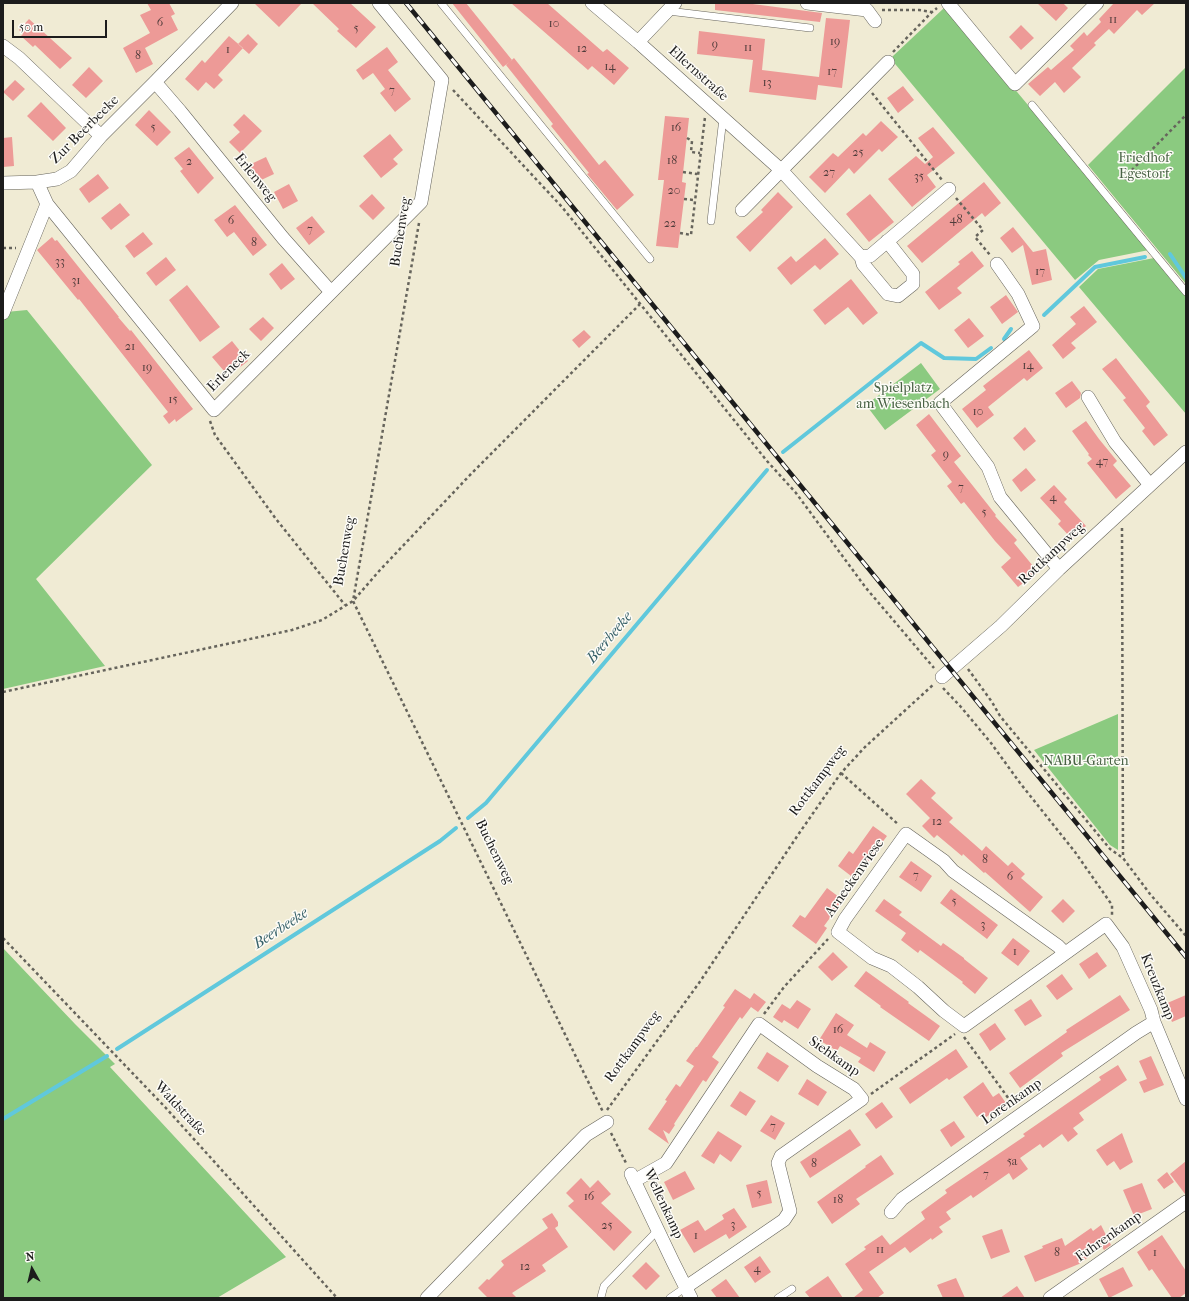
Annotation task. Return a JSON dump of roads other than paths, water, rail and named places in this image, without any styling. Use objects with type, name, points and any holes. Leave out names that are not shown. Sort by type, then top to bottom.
[{"type":"street","name":"Zur Beerbeeke","points":[[3,184],[57,179],[71,171],[101,136],[232,3]]},
{"type":"street","name":"Buchenweg","points":[[379,3],[442,80],[422,202]]},
{"type":"street","name":"Ellernstraße","points":[[592,3],[638,42],[781,170],[861,257],[863,264],[888,294],[898,296],[913,284],[913,274],[887,241]]},
{"type":"street","points":[[807,3],[867,10],[875,21]]},
{"type":"street","points":[[943,5],[1015,84],[1096,3]]},
{"type":"street","points":[[638,42],[672,7]]},
{"type":"street","points":[[3,46],[19,58],[101,136]]},
{"type":"street","points":[[742,210],[888,62]]},
{"type":"street","name":"Erlenweg","points":[[155,82],[283,238],[330,292]]},
{"type":"street","points":[[3,313],[47,204],[37,182]]},
{"type":"street","points":[[861,257],[870,256],[949,189]]},
{"type":"street","name":"Erleneck","points":[[47,204],[214,410],[330,292],[422,202]]},
{"type":"street","points":[[997,264],[1018,294],[1033,326],[940,403],[988,467],[1000,497],[1059,569]]},
{"type":"street","points":[[1088,397],[1115,442],[1150,485]]},
{"type":"street","name":"Rottkampweg","points":[[939,680],[1001,626],[1059,569],[1186,452]]},
{"type":"street","name":"Arneckenwiese","points":[[906,834],[944,861],[953,871],[1058,946],[1065,953],[964,1026],[944,1011],[918,987],[890,966],[872,958],[838,932],[845,919],[906,834]]},
{"type":"street","name":"Kreuzkamp","points":[[1065,953],[1106,924],[1114,933],[1124,947],[1151,1010],[1154,1022],[1186,1099]]},
{"type":"street","name":"Lorenkamp","points":[[891,1212],[902,1199],[1136,1033],[1154,1022]]},
{"type":"street","name":"Siehkamp","points":[[633,1178],[666,1163],[759,1024],[817,1066],[854,1089],[862,1099],[781,1156],[778,1163],[790,1211],[784,1220],[689,1293]]},
{"type":"street","points":[[427,1298],[586,1136],[606,1118]]},
{"type":"street","name":"Wellenkamp","points":[[633,1178],[689,1293]]},
{"type":"street","name":"Fuhrenkamp","points":[[1050,1298],[1186,1202]]},
{"type":"lane","points":[[441,3],[650,259]]},
{"type":"lane","points":[[672,7],[810,28]]},
{"type":"lane","points":[[1032,105],[1186,292]]},
{"type":"lane","points":[[711,221],[723,118]]},
{"type":"lane","points":[[601,1297],[604,1286],[658,1230]]},
{"type":"lane","points":[[778,1298],[792,1289]]},
{"type":"lane","points":[[670,1298],[689,1293]]},
{"type":"waterway","name":"Beerbeeke","points":[[1170,254],[1186,278]]},
{"type":"waterway","name":"Beerbeeke","points":[[1044,315],[1095,267],[1145,257]]},
{"type":"waterway","name":"Beerbeeke","points":[[1004,339],[1011,329]]},
{"type":"waterway","name":"Beerbeeke","points":[[783,452],[921,343],[944,358],[976,359],[991,348]]},
{"type":"waterway","name":"Beerbeeke","points":[[468,818],[486,803],[767,470]]},
{"type":"waterway","name":"Beerbeeke","points":[[117,1049],[440,841],[456,828]]},
{"type":"waterway","name":"Beerbeeke","points":[[3,1119],[107,1056]]},
{"type":"railway","points":[[406,3],[1186,957]]},
{"type":"park label","name":"Friedhof Egestorf","points":[[1144,168]]},
{"type":"park label","name":"Spielplatz am Wiesenbach","points":[[903,398]]},
{"type":"park label","name":"NABU-Garten","points":[[1086,762]]}]
